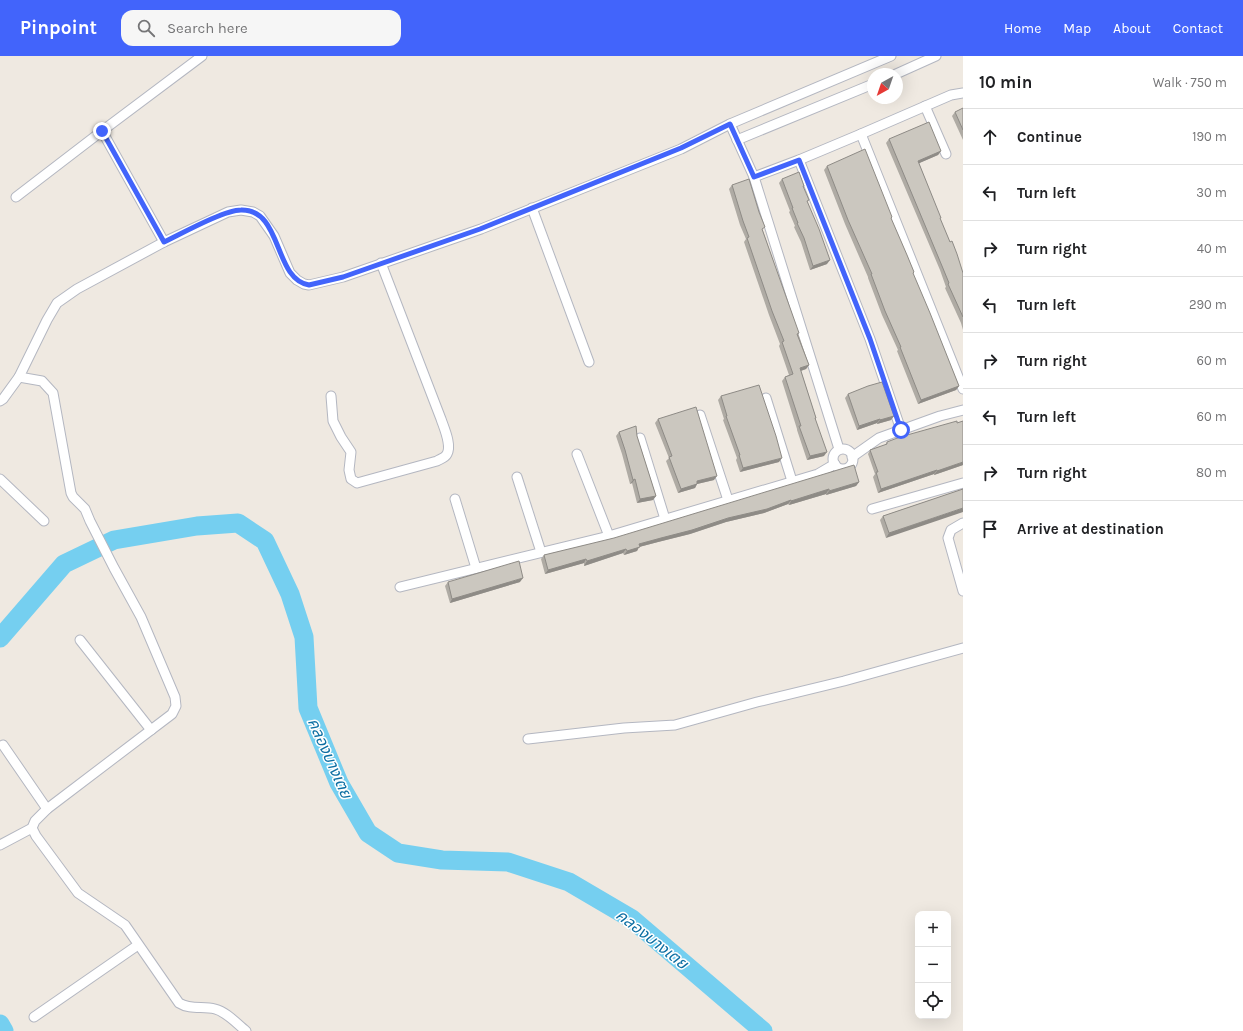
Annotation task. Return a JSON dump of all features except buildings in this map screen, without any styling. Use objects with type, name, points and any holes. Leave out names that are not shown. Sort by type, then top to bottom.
[{"type":"street","points":[[16,197],[202,56]]},
{"type":"street","points":[[0,401],[19,377],[57,303],[77,289],[164,242],[228,212],[241,210],[253,212],[260,216],[274,236],[290,273],[304,284],[309,285],[343,277],[381,262],[480,229],[681,148],[730,124],[891,56]]},
{"type":"street","points":[[903,71],[936,56]]},
{"type":"street","points":[[738,140],[867,86]]},
{"type":"street","points":[[754,177],[799,160],[951,95],[963,93]]},
{"type":"street","points":[[925,106],[946,154]]},
{"type":"street","points":[[730,124],[754,177],[839,449]]},
{"type":"street","points":[[102,131],[164,242]]},
{"type":"street","points":[[861,134],[963,389]]},
{"type":"street","points":[[799,160],[870,339],[901,430]]},
{"type":"street","points":[[532,208],[589,362]]},
{"type":"street","points":[[331,396],[333,421],[351,452],[351,479],[357,483],[437,461],[447,454],[449,449],[448,441],[441,419],[381,262]]},
{"type":"street","points":[[0,845],[32,828],[35,821],[47,809],[172,714],[176,706],[175,697],[140,617],[85,509],[73,497],[69,488],[53,393],[42,381],[19,377]]},
{"type":"street","points":[[766,398],[792,481]]},
{"type":"street","points":[[834,464],[842,468],[846,468],[850,465],[852,457],[879,438],[940,416],[963,410]]},
{"type":"street","points":[[700,415],[728,500]]},
{"type":"street","points":[[640,438],[665,519]]},
{"type":"street","points":[[834,464],[833,456],[839,449],[847,450],[852,457]]},
{"type":"street","points":[[577,454],[609,536]]},
{"type":"street","points":[[400,587],[609,536],[818,474],[834,464]]},
{"type":"street","points":[[517,477],[541,552]]},
{"type":"street","points":[[0,479],[44,521]]},
{"type":"street","points":[[872,509],[963,483]]},
{"type":"street","points":[[455,499],[476,568]]},
{"type":"street","points":[[963,523],[951,530],[948,538],[963,591]]},
{"type":"street","points":[[80,640],[150,730]]},
{"type":"street","points":[[528,739],[624,728],[675,725],[963,648]]},
{"type":"street","points":[[3,745],[47,809]]},
{"type":"street","points":[[32,828],[36,836],[78,892],[125,925],[178,1003],[185,1007],[215,1009],[227,1016],[246,1031]]},
{"type":"street","points":[[34,1017],[138,944]]},
{"type":"waterway","name":"คลองบางเตย","points":[[0,638],[64,564],[114,540],[197,526],[238,523],[265,541],[290,594],[304,637],[308,708],[339,783],[368,833],[398,853],[442,860],[508,862],[569,882],[632,919],[763,1031]]},
{"type":"waterway","points":[[0,1024],[4,1031]]},
{"type":"route","points":[[102,131],[164,242],[228,212],[241,210],[253,212],[260,216],[274,236],[290,273],[297,280],[309,285],[343,277],[381,262],[480,229],[681,148],[730,124],[754,177],[799,160],[870,339],[901,430]]}]
